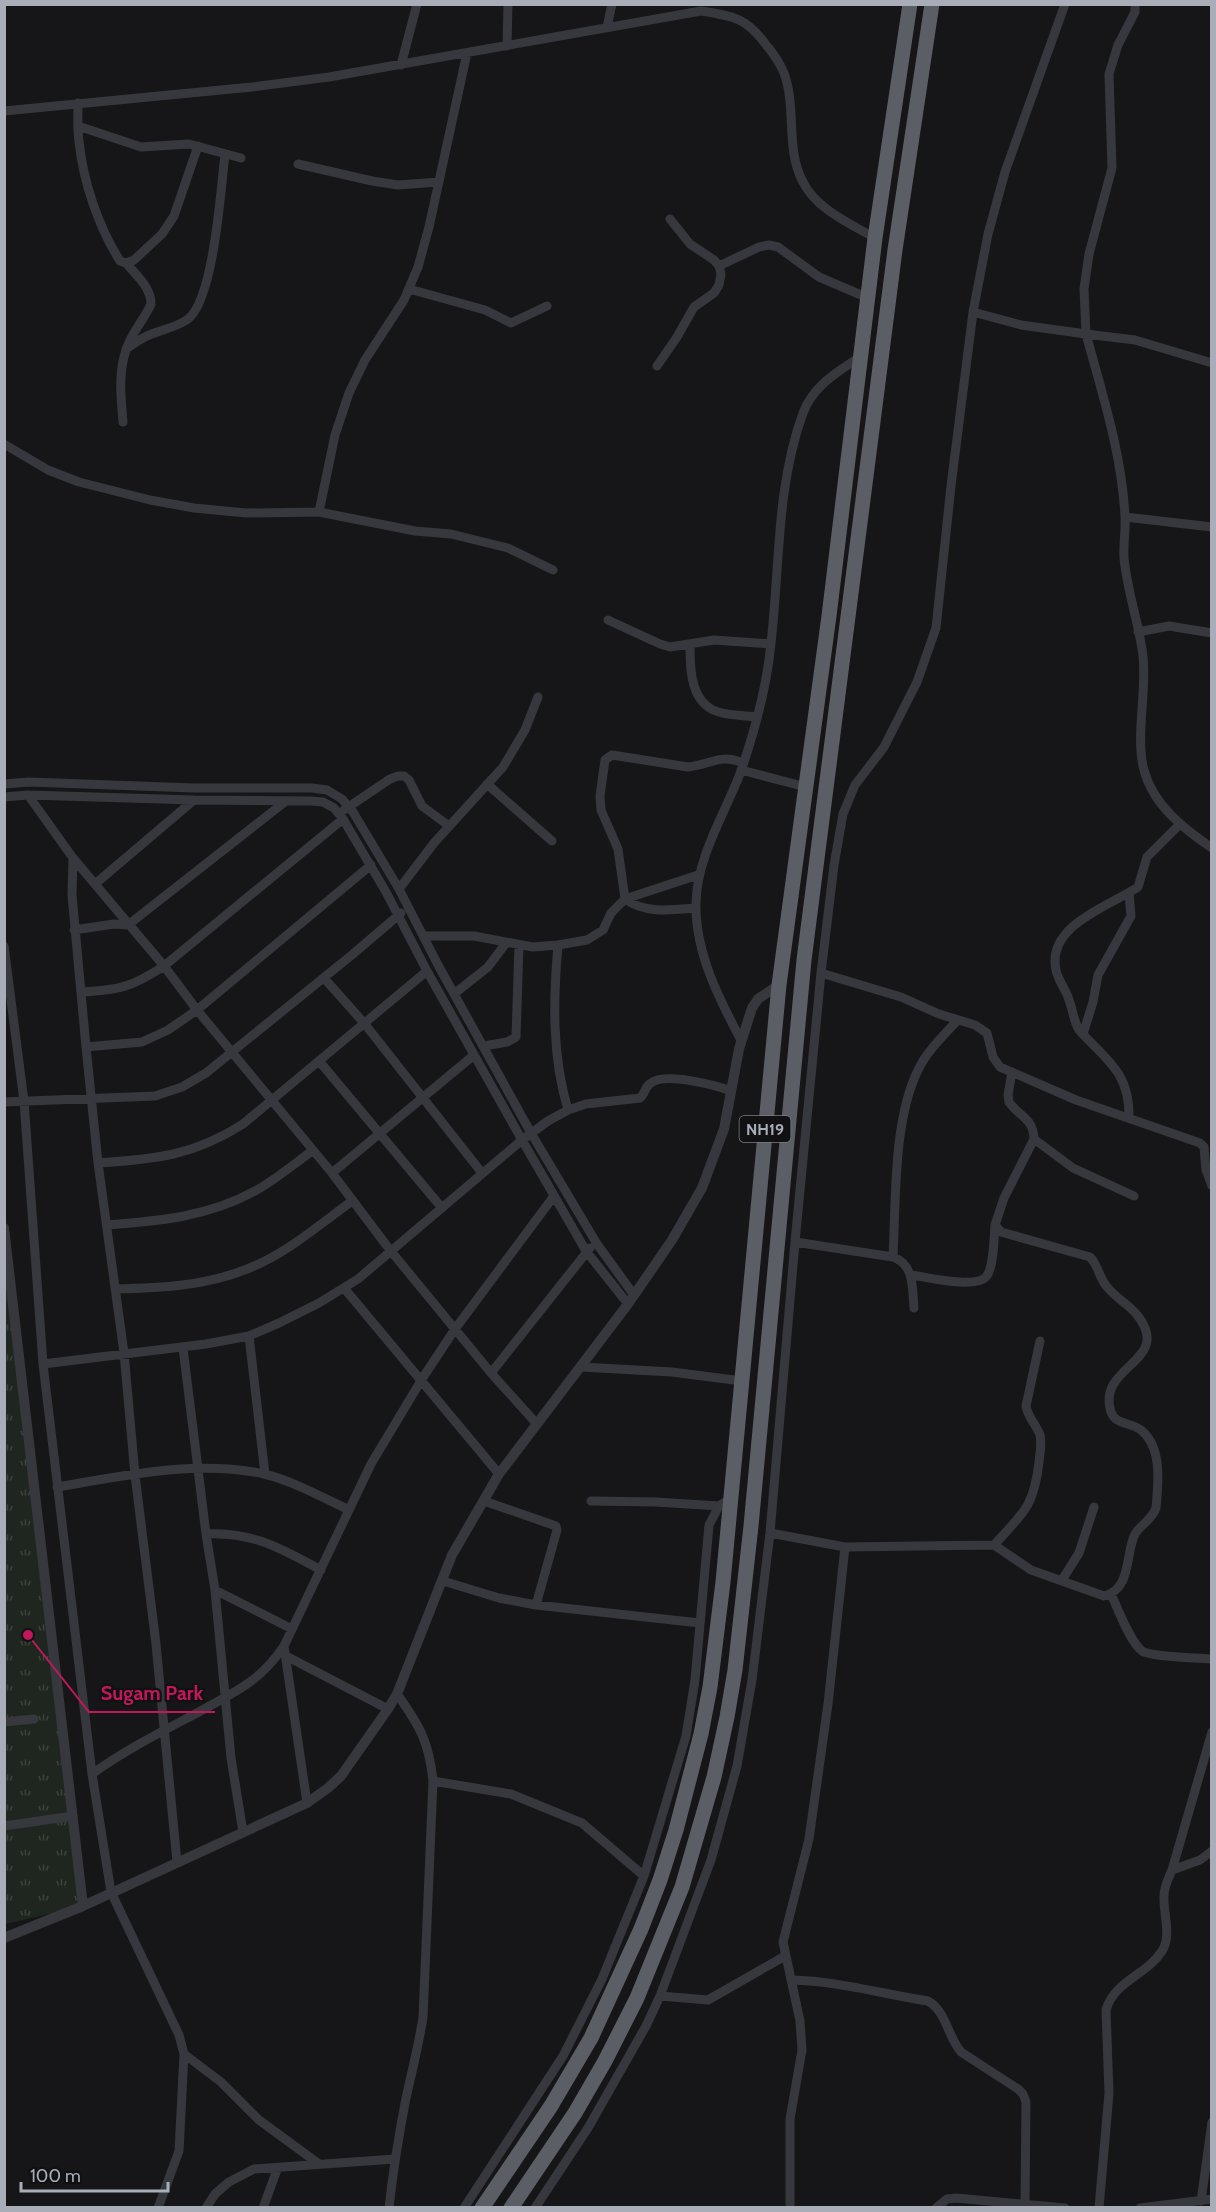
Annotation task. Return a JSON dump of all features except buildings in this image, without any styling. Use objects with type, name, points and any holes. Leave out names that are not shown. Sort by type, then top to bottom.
[{"type":"highway","name":"NH19","points":[[482,2208],[551,2106],[591,2038],[641,1929],[660,1880],[689,1783],[710,1687],[725,1502],[742,1381],[779,985],[875,238],[910,4]]},
{"type":"highway","name":"NH19","points":[[511,2208],[575,2113],[637,1998],[682,1887],[714,1777],[727,1717],[735,1670],[750,1538],[804,960],[886,319],[932,4]]},
{"type":"street","points":[[401,65],[417,4]]},
{"type":"street","points":[[507,46],[508,4]]},
{"type":"street","points":[[607,27],[612,4]]},
{"type":"street","points":[[535,2208],[588,2128],[646,2026],[660,1996],[711,1860],[737,1766],[752,1680],[771,1533],[795,1242],[821,973],[834,865],[843,814],[855,785],[884,747],[917,682],[936,628],[973,312],[988,234],[1005,172],[1065,4]]},
{"type":"street","points":[[1135,4],[1135,12],[1118,45],[1109,74],[1112,168],[1089,254],[1084,289],[1086,334],[1112,431],[1125,517],[1124,557],[1145,677],[1141,741],[1144,771],[1167,813],[1212,848]]},
{"type":"street","points":[[4,111],[252,87],[401,65],[701,11],[735,16],[757,31],[784,73],[789,93],[795,160],[803,183],[820,203],[875,238]]},
{"type":"street","points":[[318,512],[335,435],[349,393],[365,360],[387,328],[409,289],[429,227],[467,53]]},
{"type":"street","points":[[78,103],[82,166],[93,200],[115,253],[120,261],[126,263],[151,296],[147,312],[126,349],[122,367],[123,422]]},
{"type":"street","points":[[78,126],[141,147],[174,144],[198,146],[241,158]]},
{"type":"street","points":[[126,263],[145,251],[162,234],[174,216],[198,146]]},
{"type":"street","points":[[126,349],[145,337],[181,324],[198,306],[212,260],[225,154]]},
{"type":"street","points":[[298,164],[398,185],[439,182]]},
{"type":"street","points":[[657,366],[677,338],[694,307],[714,293],[719,285],[721,274],[714,260],[690,244],[670,219]]},
{"type":"street","points":[[719,266],[759,247],[769,245],[778,247],[819,278],[868,298]]},
{"type":"street","points":[[409,289],[485,310],[511,323],[547,306]]},
{"type":"street","points":[[973,312],[1021,325],[1135,340],[1212,363]]},
{"type":"street","points":[[741,1040],[720,1000],[698,931],[696,908],[698,875],[742,767],[757,717],[771,644],[784,493],[794,444],[804,411],[815,391],[832,374],[860,357]]},
{"type":"street","points":[[4,444],[48,470],[80,482],[150,500],[194,508],[246,513],[318,512],[415,531],[451,534],[508,548],[553,570]]},
{"type":"street","points":[[1125,517],[1212,527]]},
{"type":"street","points":[[608,620],[670,647],[714,640],[771,644]]},
{"type":"street","points":[[1138,632],[1169,626],[1212,633]]},
{"type":"street","points":[[690,645],[693,682],[699,697],[707,707],[718,712],[757,717]]},
{"type":"street","points":[[399,889],[449,826],[503,767],[515,749],[538,698]]},
{"type":"street","points":[[696,908],[656,910],[635,906],[625,899],[618,849],[601,810],[600,796],[605,760],[617,755],[688,767],[700,766],[724,758],[742,767],[806,787]]},
{"type":"street","points":[[81,992],[111,991],[128,987],[164,966],[349,807],[390,778],[404,776],[409,780],[423,806],[449,826]]},
{"type":"street","points":[[4,784],[29,782],[194,788],[312,788],[327,790],[342,798],[399,889],[531,1133],[631,1300]]},
{"type":"street","points":[[487,784],[552,841]]},
{"type":"street","points":[[28,795],[73,858],[332,1173],[390,1250],[491,1373],[536,1423]]},
{"type":"street","points":[[4,797],[28,795],[323,802],[341,816],[371,865],[427,971],[586,1251],[631,1300]]},
{"type":"street","points":[[95,884],[194,800]]},
{"type":"street","points":[[75,930],[114,924],[128,925],[286,801]]},
{"type":"street","points":[[1130,1118],[1127,1090],[1120,1074],[1074,1022],[1069,999],[1056,971],[1055,957],[1068,932],[1079,921],[1097,908],[1138,887],[1147,857],[1180,824]]},
{"type":"street","points":[[73,858],[72,895],[98,1163],[124,1353],[177,1862]]},
{"type":"street","points":[[86,1047],[142,1042],[168,1030],[198,1010],[371,865]]},
{"type":"street","points":[[423,936],[474,936],[533,947],[558,945],[596,936],[603,930],[611,913],[625,899],[698,875]]},
{"type":"street","points":[[1083,1034],[1094,1002],[1098,975],[1127,927],[1131,916],[1129,893]]},
{"type":"street","points":[[4,1102],[121,1099],[154,1096],[182,1087],[206,1073],[324,978],[398,914],[409,908]]},
{"type":"street","points":[[454,994],[488,966],[506,943]]},
{"type":"street","points":[[484,1046],[507,1042],[516,1037],[519,945]]},
{"type":"street","points":[[558,945],[554,992],[555,1028],[560,1083],[568,1110]]},
{"type":"street","points":[[4,946],[24,1101],[43,1364],[92,1774],[111,1892],[179,2035],[184,2054],[179,2151],[158,2208]]},
{"type":"street","points":[[98,1163],[151,1160],[181,1154],[218,1140],[272,1101],[427,971]]},
{"type":"street","points":[[821,973],[901,997],[975,1025],[987,1033],[996,1063],[1012,1072],[1076,1100],[1200,1143],[1204,1147],[1206,1170],[1212,1186]]},
{"type":"street","points":[[324,978],[424,1097],[482,1173]]},
{"type":"street","points":[[4,1938],[83,1906],[307,1803],[341,1776],[397,1694],[452,1556],[499,1474],[631,1300],[672,1240],[702,1188],[724,1129],[741,1040],[752,1008],[758,999],[779,985]]},
{"type":"street","points":[[893,1257],[898,1157],[908,1096],[918,1070],[934,1046],[958,1020]]},
{"type":"street","points":[[332,1173],[474,1055]]},
{"type":"street","points":[[319,1061],[442,1208]]},
{"type":"street","points":[[911,1275],[961,1282],[981,1281],[987,1276],[995,1225],[1004,1198],[1034,1139],[1034,1132],[1026,1117],[1009,1102],[1012,1072]]},
{"type":"street","points":[[43,1364],[183,1348],[249,1336],[319,1304],[358,1279],[522,1140],[568,1110],[586,1104],[640,1098],[651,1082],[660,1080],[696,1081],[731,1090]]},
{"type":"street","points":[[1034,1139],[1073,1168],[1134,1196]]},
{"type":"street","points":[[107,1225],[190,1216],[224,1206],[257,1190],[312,1151]]},
{"type":"street","points":[[92,1774],[107,1762],[226,1698],[252,1682],[272,1664],[284,1646],[371,1464],[422,1379],[455,1329],[554,1196]]},
{"type":"street","points":[[116,1289],[165,1288],[194,1284],[248,1269],[290,1246],[352,1201]]},
{"type":"street","points":[[771,1533],[845,1547],[994,1545],[1023,1566],[1104,1596],[1111,1594],[1125,1578],[1134,1537],[1138,1530],[1149,1521],[1156,1508],[1158,1474],[1155,1454],[1142,1431],[1112,1416],[1109,1407],[1110,1388],[1114,1380],[1144,1353],[1148,1346],[1145,1329],[1130,1307],[1108,1289],[1097,1264],[1090,1257],[1001,1232],[995,1225]]},
{"type":"street","points":[[4,1228],[7,1270],[83,1906]]},
{"type":"street","points":[[795,1242],[901,1260],[911,1275],[914,1308]]},
{"type":"street","points":[[491,1373],[586,1251],[597,1244]]},
{"type":"street","points":[[344,1288],[499,1474]]},
{"type":"street","points":[[249,1336],[265,1474]]},
{"type":"street","points":[[994,1545],[1026,1510],[1035,1493],[1041,1444],[1040,1436],[1027,1413],[1026,1406],[1040,1341]]},
{"type":"street","points":[[183,1348],[206,1534],[216,1590],[231,1758],[243,1832]]},
{"type":"street","points":[[580,1367],[672,1372],[742,1381]]},
{"type":"street","points":[[57,1487],[198,1468],[235,1470],[265,1474],[349,1510]]},
{"type":"street","points":[[484,1501],[556,1526],[557,1530],[536,1605]]},
{"type":"street","points":[[591,1501],[725,1502]]},
{"type":"street","points":[[464,2208],[563,2056],[602,1978],[644,1876],[686,1736],[695,1680],[707,1536],[709,1525],[725,1502]]},
{"type":"street","points":[[1062,1580],[1079,1553],[1094,1507]]},
{"type":"street","points":[[206,1534],[239,1534],[258,1539],[321,1570]]},
{"type":"street","points":[[790,2208],[790,2119],[802,2050],[800,2021],[783,1942],[805,1859],[817,1787],[845,1547]]},
{"type":"street","points":[[442,1581],[499,1598],[536,1605],[700,1623]]},
{"type":"street","points":[[216,1590],[292,1629]]},
{"type":"street","points":[[1111,1594],[1136,1644],[1142,1651],[1212,1659]]},
{"type":"street","points":[[284,1646],[307,1803]]},
{"type":"street","points":[[286,1656],[388,1709]]},
{"type":"street","points":[[389,2208],[395,2159],[418,2054],[423,2017],[433,1782],[430,1755],[423,1734],[397,1694]]},
{"type":"street","points":[[4,1722],[34,1719]]},
{"type":"street","points":[[1099,2208],[1109,2093],[1106,2010],[1109,1998],[1115,1991],[1156,1959],[1164,1949],[1166,1936],[1164,1896],[1212,1732]]},
{"type":"street","points":[[433,1782],[511,1794],[582,1823],[644,1876]]},
{"type":"street","points":[[4,1826],[73,1816]]},
{"type":"street","points":[[1172,1870],[1200,1860],[1212,1851]]},
{"type":"street","points":[[660,1996],[708,2000],[785,1956]]},
{"type":"street","points":[[792,1980],[831,1982],[851,1988],[928,2001],[934,2005],[961,2052],[1023,2094],[1026,2102],[1025,2204]]},
{"type":"street","points":[[184,2054],[221,2082],[259,2120],[320,2164]]},
{"type":"street","points":[[1202,2201],[1212,2122]]},
{"type":"street","points":[[206,2208],[215,2194],[240,2174],[254,2169],[395,2159]]},
{"type":"street","points":[[263,2208],[278,2167]]},
{"type":"street","points":[[936,2208],[947,2199],[956,2198],[1065,2208]]},
{"type":"street","points":[[1140,2208],[1212,2199]]},
{"type":"green space","points":[[4,1271],[83,1906],[5,1924],[4,1924]]},
{"type":"place","name":"Sugam Park","points":[[28,1635]]}]
